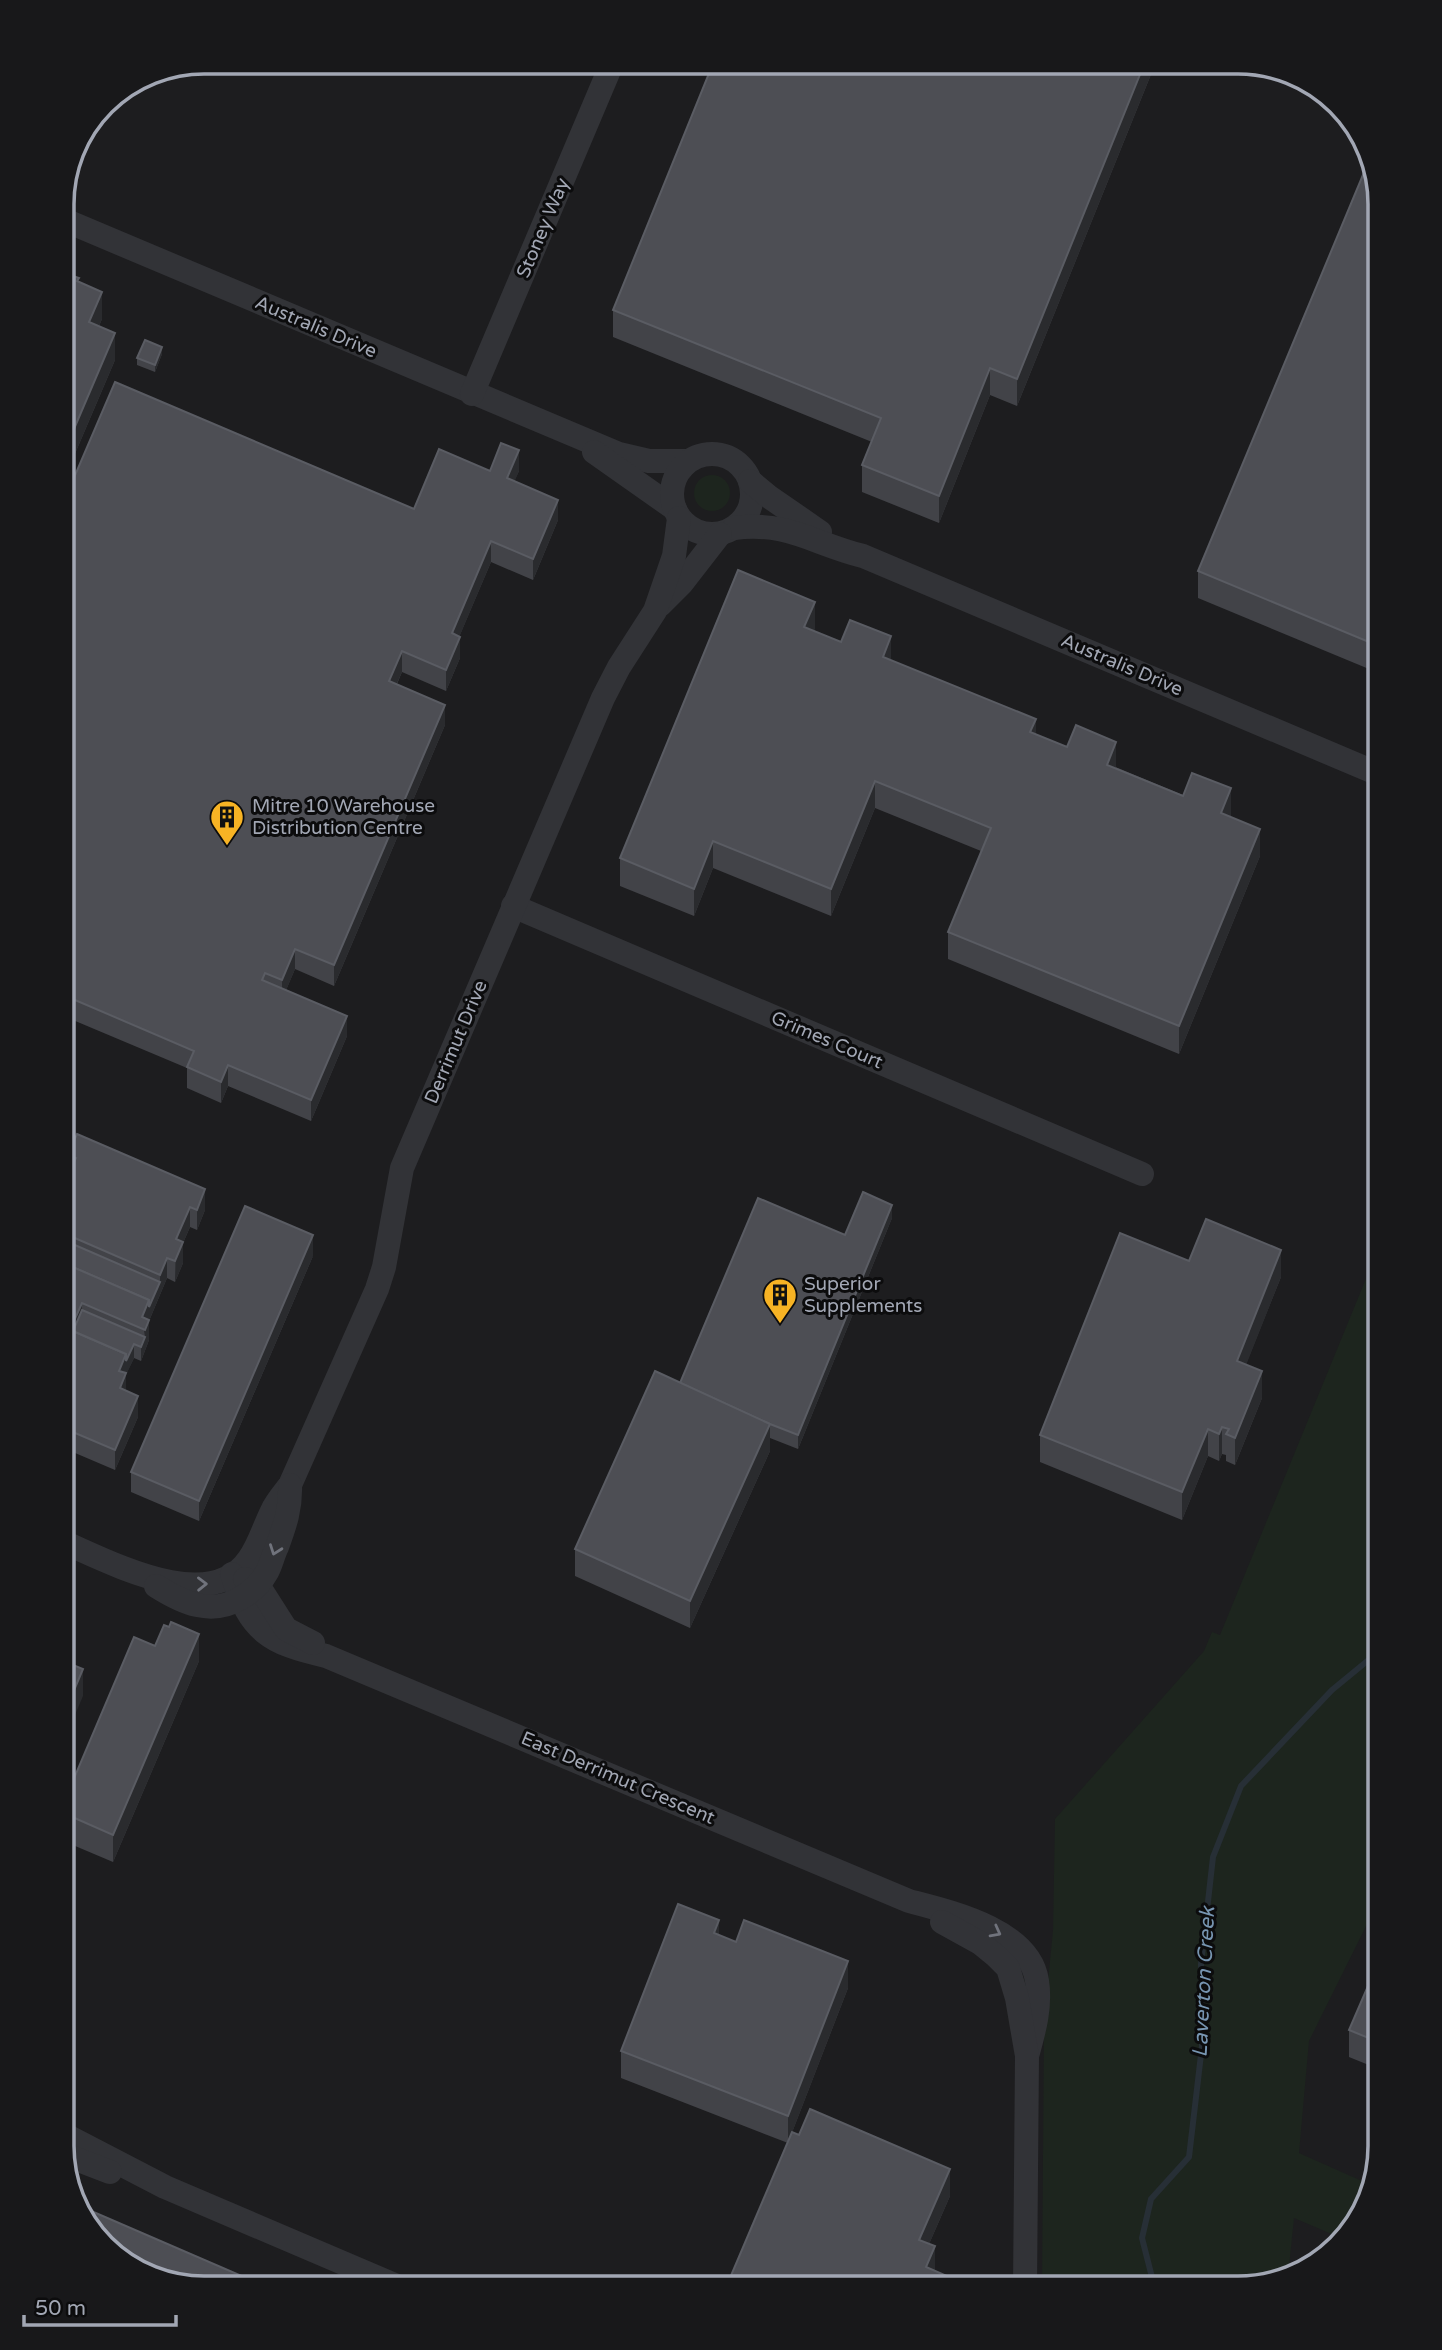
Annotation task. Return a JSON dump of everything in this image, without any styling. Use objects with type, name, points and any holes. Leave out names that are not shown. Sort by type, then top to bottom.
[{"type":"street","name":"Stoney Way","points":[[472,394],[608,74]]},
{"type":"street","name":"Australis Drive","points":[[74,224],[571,434],[637,459],[688,461]]},
{"type":"street","name":"Australis Drive","points":[[571,434],[677,514]]},
{"type":"street","points":[[706,454],[724,456],[740,465],[750,481],[752,496],[749,511],[727,531],[702,533],[693,530],[677,514],[672,495],[674,479],[688,461],[706,454]]},
{"type":"street","name":"Australis Drive","points":[[750,481],[808,524],[863,556]]},
{"type":"street","name":"Derrimut Drive","points":[[655,611],[674,556],[677,514]]},
{"type":"street","name":"Australis Drive","points":[[727,531],[754,526],[788,530],[863,556],[1368,770]]},
{"type":"street","name":"Derrimut Drive","points":[[135,1573],[172,1582],[214,1584],[241,1569],[250,1559],[273,1508],[290,1485],[377,1289],[384,1268],[402,1168],[603,698],[619,667],[655,611],[727,531]]},
{"type":"street","name":"Grimes Court","points":[[513,906],[1142,1174]]},
{"type":"street","name":"Derrimut Drive","points":[[74,1547],[135,1573],[171,1596],[198,1607],[215,1608],[249,1592],[267,1573],[289,1513],[290,1485]]},
{"type":"street","name":"East Derrimut Crescent","points":[[232,1574],[286,1629],[313,1643],[326,1656],[909,1901],[955,1913],[1008,1938],[1026,1956],[1037,1978],[1037,2018],[1027,2056],[1025,2276]]},
{"type":"street","points":[[74,2140],[165,2187],[376,2276]]},
{"type":"street","points":[[75,2158],[121,2176],[165,2187]]},
{"type":"shaded area","points":[[203,74],[1247,74],[1281,80],[1296,87],[1324,106],[1347,131],[1362,161],[1368,195],[1368,2147],[1359,2197],[1342,2226],[1318,2250],[1281,2270],[1256,2275],[195,2276],[170,2272],[102,2227],[95,2219],[80,2189],[74,2147],[74,195],[83,153],[100,124],[131,95],[169,78]]},
{"type":"shaded area","points":[[712,475],[725,480],[730,493],[725,506],[712,511],[699,506],[694,493],[699,480]]},
{"type":"shaded area","points":[[1368,1274],[1368,1922],[1309,2041],[1299,2153],[1364,2182],[1359,2197],[1334,2235],[1294,2218],[1289,2266],[1281,2270],[1239,2276],[1042,2276],[1044,2023],[1053,1930],[1055,1819],[1204,1651],[1212,1632],[1220,1635]]},
{"type":"building","points":[[709,74],[1140,74],[1017,379],[990,368],[939,496],[862,465],[881,418],[613,310]]},
{"type":"building","points":[[1364,171],[1368,195],[1368,642],[1198,571]]},
{"type":"building","points":[[74,276],[79,278],[77,281],[102,292],[89,322],[115,333],[74,429]]},
{"type":"building","points":[[145,340],[162,347],[155,365],[137,358]]},
{"type":"building","name":"Mitre 10 Warehouse Distribution Centre","points":[[115,382],[414,509],[439,449],[490,471],[501,443],[519,450],[507,478],[558,500],[533,559],[491,541],[452,633],[460,637],[446,670],[402,651],[389,681],[445,705],[334,965],[295,949],[282,980],[265,973],[262,980],[347,1016],[311,1100],[228,1065],[221,1082],[187,1067],[194,1051],[74,1000],[74,478]]},
{"type":"building","points":[[738,570],[815,602],[804,627],[841,642],[850,620],[891,636],[883,657],[1036,719],[1030,732],[1067,747],[1076,725],[1116,742],[1107,765],[1183,796],[1192,773],[1231,788],[1221,813],[1260,829],[1179,1026],[948,932],[991,828],[875,781],[831,889],[713,841],[694,889],[620,858]]},
{"type":"building","points":[[77,1134],[205,1189],[197,1210],[190,1207],[176,1239],[183,1242],[175,1261],[167,1258],[160,1275],[74,1238],[74,1141]]},
{"type":"building","name":"Superior Supplements","points":[[863,1192],[892,1205],[798,1435],[680,1383],[758,1198],[845,1235]]},
{"type":"building","points":[[245,1206],[313,1235],[199,1501],[131,1472]]},
{"type":"building","points":[[1206,1219],[1281,1250],[1237,1361],[1262,1371],[1235,1438],[1226,1434],[1229,1429],[1222,1427],[1219,1434],[1208,1429],[1182,1492],[1040,1435],[1120,1233],[1189,1261]]},
{"type":"building","points":[[74,1245],[160,1282],[149,1307],[149,1300],[74,1268]]},
{"type":"building","points":[[74,1268],[149,1300],[142,1317],[149,1320],[145,1330],[82,1303],[74,1321]]},
{"type":"building","points":[[82,1310],[145,1337],[141,1347],[134,1344],[126,1361],[126,1354],[74,1331]]},
{"type":"building","points":[[74,1332],[126,1354],[119,1371],[126,1373],[120,1388],[138,1396],[115,1450],[74,1433]]},
{"type":"building","points":[[655,1371],[770,1424],[690,1601],[575,1549]]},
{"type":"building","points":[[171,1622],[199,1634],[113,1835],[74,1818],[74,1778],[134,1637],[155,1646],[164,1625],[169,1627]]},
{"type":"building","points":[[74,1665],[83,1669],[74,1690]]},
{"type":"building","points":[[678,1904],[719,1920],[714,1933],[736,1942],[744,1920],[848,1961],[788,2116],[621,2051]]},
{"type":"building","points":[[1368,1986],[1368,2038],[1349,2030]]},
{"type":"building","points":[[810,2109],[950,2169],[919,2240],[935,2246],[926,2267],[947,2276],[731,2276],[792,2132],[799,2135]]},
{"type":"building","points":[[91,2211],[242,2276],[195,2276],[161,2270],[131,2255],[106,2232]]},
{"type":"waterway","name":"Laverton Creek","points":[[1152,2276],[1142,2238],[1151,2199],[1189,2157],[1202,2046],[1201,1964],[1213,1857],[1241,1786],[1332,1690],[1368,1660]]},
{"type":"place","name":"Mitre 10 Warehouse Distribution Centre","points":[[227,847]]},
{"type":"place","name":"Superior Supplements","points":[[780,1325]]}]
